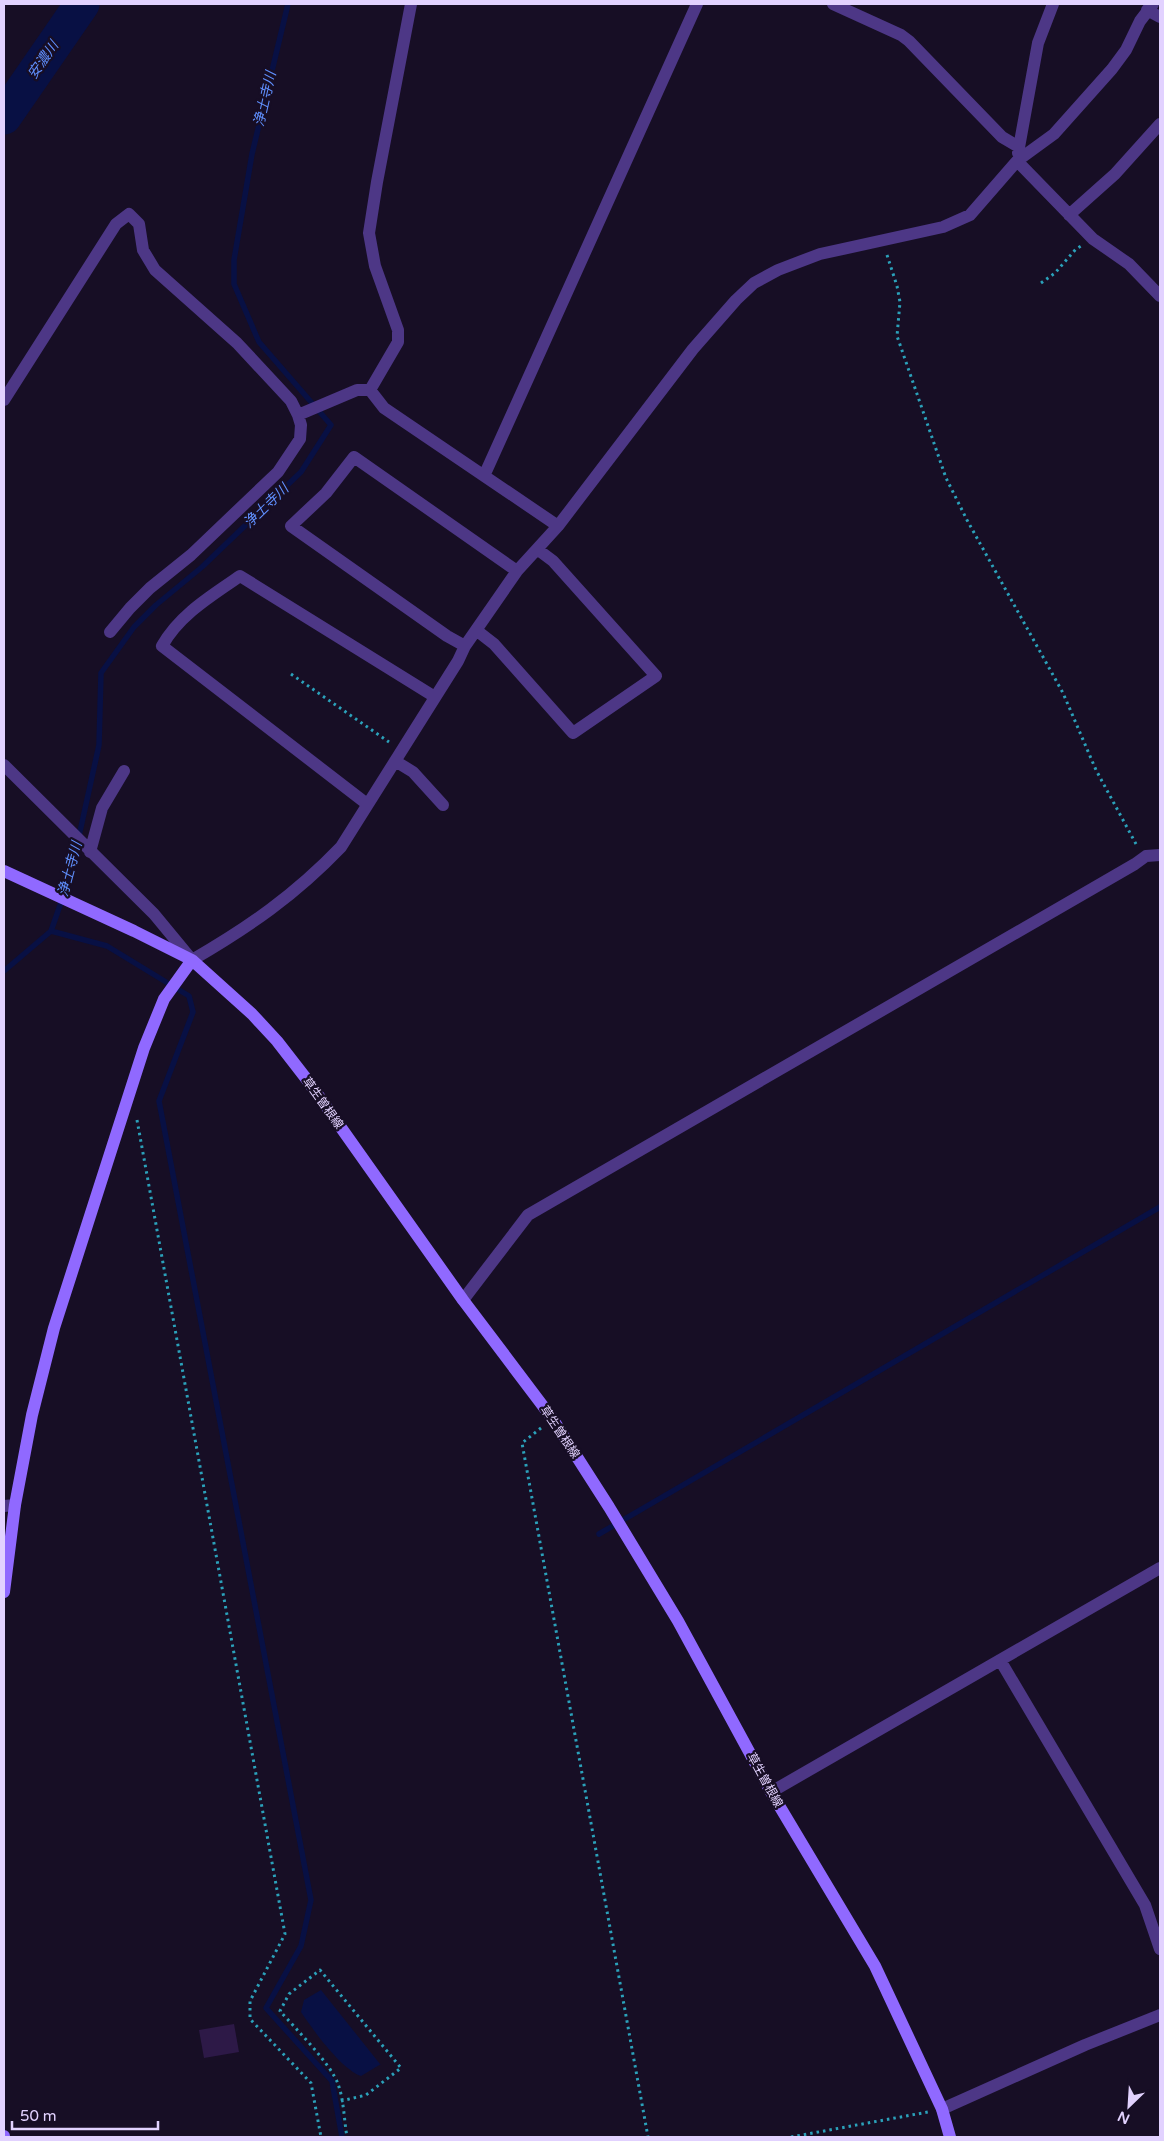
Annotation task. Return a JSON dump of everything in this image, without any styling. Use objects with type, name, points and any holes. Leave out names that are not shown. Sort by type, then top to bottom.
[{"type":"main road","name":"草生曽根線","points":[[4,871],[192,960],[252,1014],[277,1041],[463,1300],[552,1418],[609,1507],[678,1621],[771,1792],[875,1966],[942,2109],[950,2137]]},
{"type":"main road","points":[[4,1592],[9,1506],[54,1328],[144,1048],[164,999],[192,960]]},
{"type":"street","points":[[370,390],[398,342],[398,330],[375,266],[369,233],[411,4]]},
{"type":"street","points":[[484,476],[697,4]]},
{"type":"street","points":[[833,4],[902,35],[918,49],[1002,137],[1019,147]]},
{"type":"street","points":[[1016,161],[1038,43],[1053,4]]},
{"type":"street","points":[[4,765],[88,851],[154,914],[192,960],[233,936],[277,905],[316,873],[341,846],[465,646],[517,571],[558,526],[717,320],[748,289],[778,270],[820,254],[943,227],[970,216],[1016,161],[1054,134],[1106,76],[1126,50],[1150,7],[1160,17]]},
{"type":"street","points":[[1068,215],[1078,209],[1115,174],[1160,124]]},
{"type":"street","points":[[1016,161],[1093,239],[1129,264],[1160,296]]},
{"type":"street","points":[[4,400],[116,224],[130,214],[139,224],[143,250],[155,270],[238,343],[291,401],[300,414],[300,439],[278,472],[191,555],[150,588],[110,632]]},
{"type":"street","points":[[300,414],[356,390],[370,390]]},
{"type":"street","points":[[370,390],[384,408],[558,526]]},
{"type":"street","points":[[465,646],[447,636],[291,526],[326,493],[354,457],[517,571]]},
{"type":"street","points":[[476,630],[494,644],[573,733],[656,676],[553,561],[537,549]]},
{"type":"street","points":[[367,804],[162,646],[170,631],[193,609],[240,576],[435,697]]},
{"type":"street","points":[[398,756],[443,805]]},
{"type":"street","points":[[88,851],[102,808],[124,771]]},
{"type":"street","points":[[463,1300],[528,1215],[1146,856],[1160,855]]},
{"type":"street","points":[[771,1792],[1160,1568]]},
{"type":"street","points":[[1000,1660],[1145,1905],[1160,1949]]},
{"type":"street","points":[[942,2109],[1085,2045],[1160,2015]]},
{"type":"path","points":[[1041,283],[1055,273],[1076,249],[1093,239]]},
{"type":"path","points":[[883,240],[900,302],[897,336],[946,478],[967,520],[1063,693],[1096,770],[1136,844],[1146,856]]},
{"type":"path","points":[[291,674],[398,756]]},
{"type":"path","points":[[125,1111],[138,1121],[285,1934],[250,2001],[250,2019],[312,2083],[321,2137]]},
{"type":"path","points":[[552,1418],[522,1443],[648,2137]]},
{"type":"path","points":[[341,2101],[366,2095],[401,2068],[320,1970],[289,1994],[280,2011],[333,2072],[338,2084],[347,2137]]},
{"type":"path","points":[[791,2137],[942,2109]]},
{"type":"shaded area","points":[[321,1990],[381,2064],[361,2076],[345,2066],[320,2038],[301,2012],[304,2000]]},
{"type":"building","points":[[234,2024],[239,2052],[204,2058],[199,2030]]},
{"type":"waterway","name":"安濃川","points":[[4,117],[82,4]]},
{"type":"waterway","name":"浄土寺川","points":[[4,971],[51,931],[70,877],[99,745],[101,673],[134,627],[156,605],[202,567],[301,472],[331,425],[259,342],[234,284],[234,260],[252,154],[288,4]]},
{"type":"waterway","points":[[51,931],[107,946],[189,996],[193,1012],[159,1101],[311,1900],[301,1946],[266,2008],[332,2081],[342,2137]]},
{"type":"waterway","points":[[599,1534],[1160,1207]]}]
